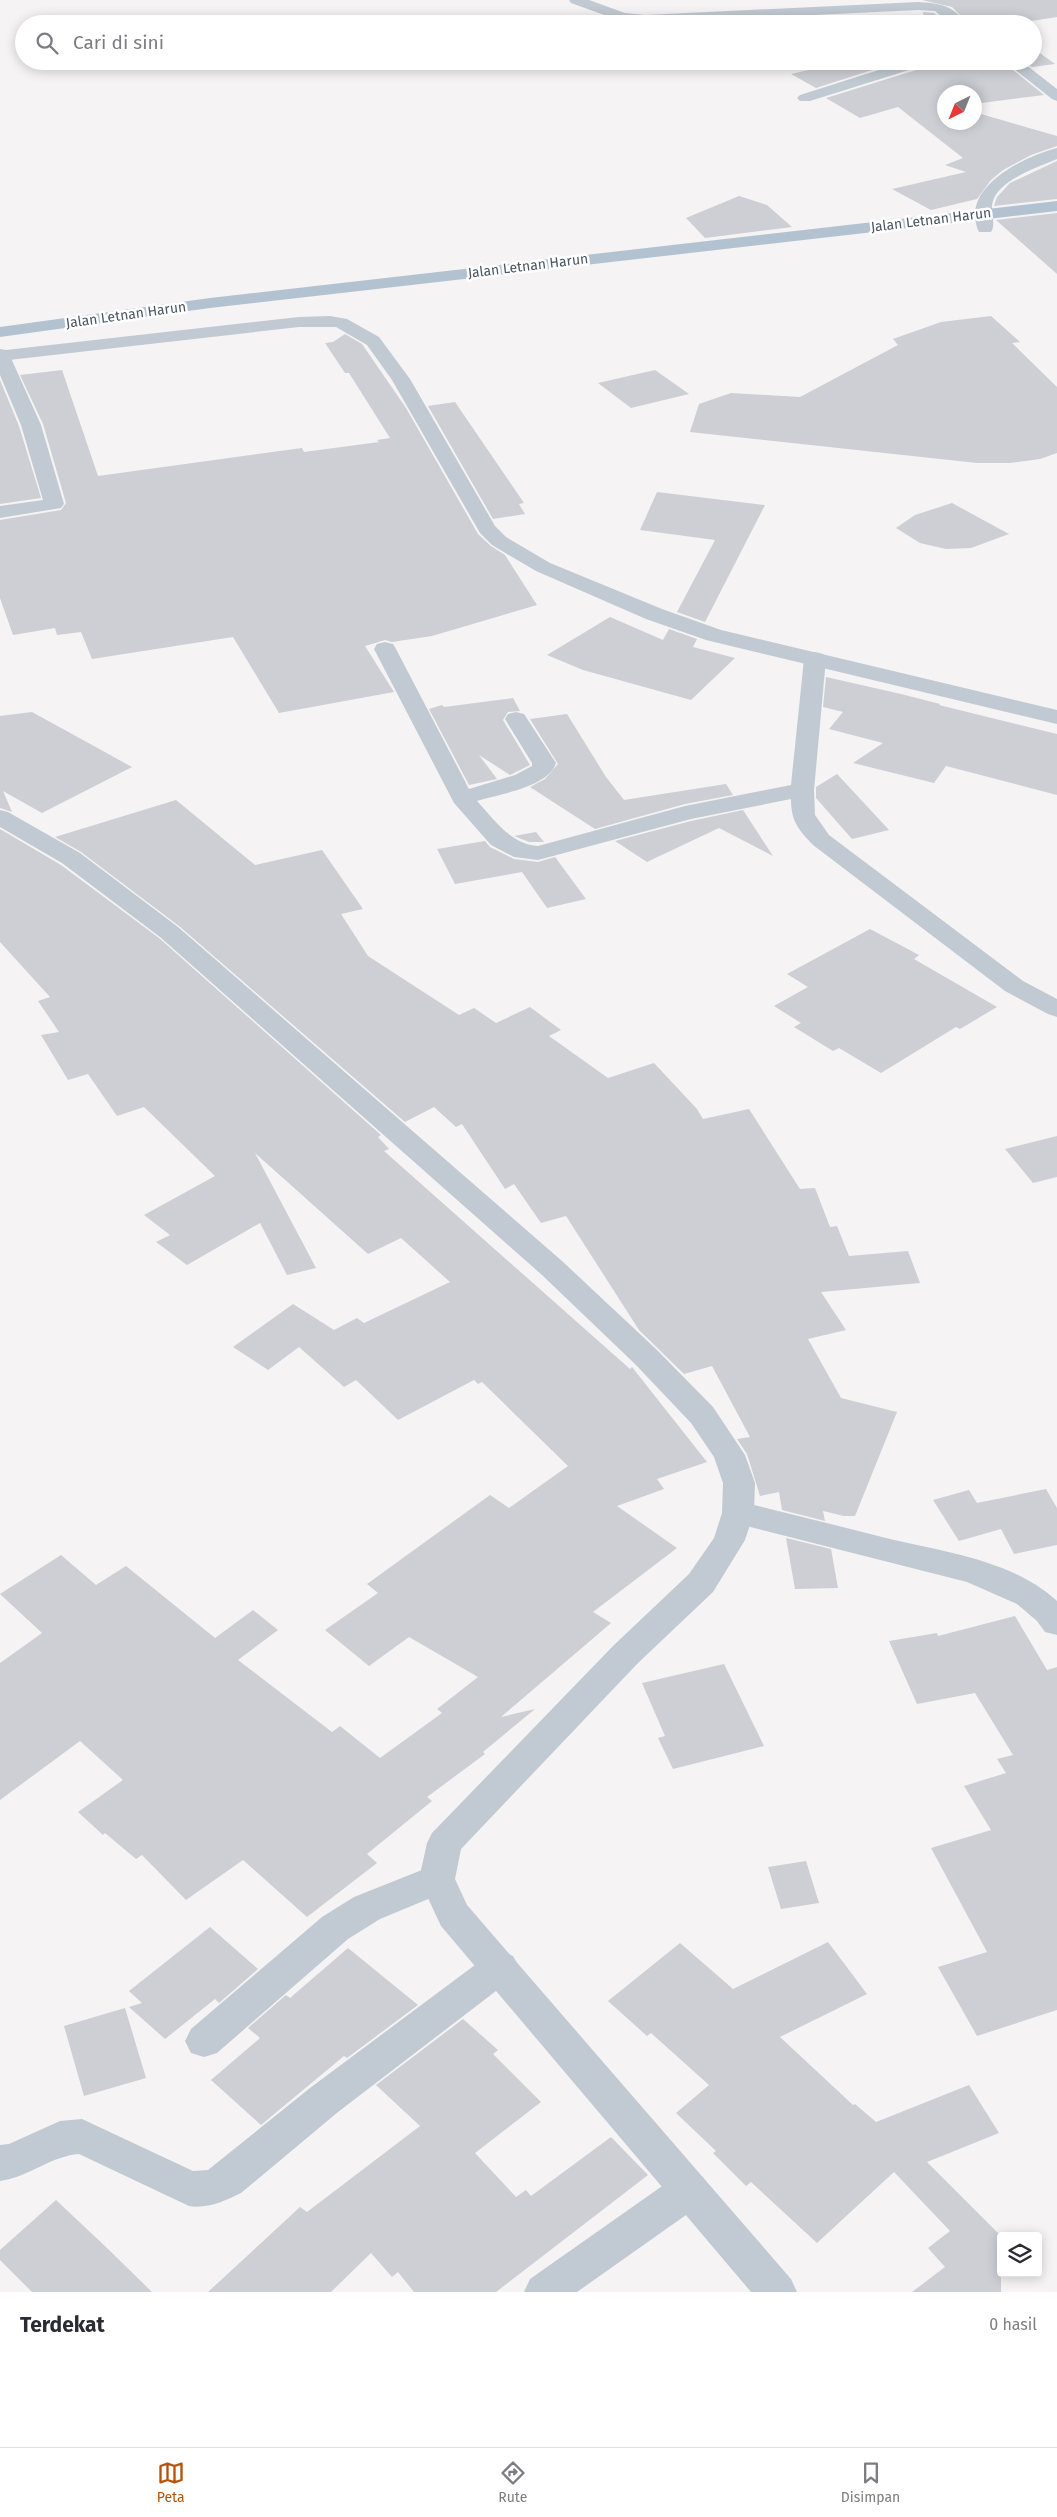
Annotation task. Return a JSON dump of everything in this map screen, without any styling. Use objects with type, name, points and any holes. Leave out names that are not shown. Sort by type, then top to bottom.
[{"type":"main road","name":"Jalan Letnan Harun","points":[[0,352],[219,316],[984,221],[1057,206]]},
{"type":"main road","name":"Jalan Letnan Harun","points":[[0,332],[239,300],[984,221],[1057,220]]},
{"type":"street","points":[[576,0],[617,15]]},
{"type":"street","points":[[719,15],[945,5],[953,15]]},
{"type":"street","points":[[805,98],[894,70]]},
{"type":"street","points":[[1023,70],[1057,96]]},
{"type":"street","points":[[984,221],[988,192],[997,184],[1057,153]]},
{"type":"street","points":[[0,512],[54,504],[31,425],[0,352],[299,322],[330,321],[341,323],[373,341],[401,379],[487,529],[499,541],[543,567],[654,614],[706,632],[1057,717]]},
{"type":"street","points":[[386,649],[462,798],[499,840],[523,852],[538,853],[659,822],[685,813],[802,790]]},
{"type":"street","points":[[814,659],[802,790],[803,815],[809,827],[821,840],[1014,986],[1057,1009]]},
{"type":"street","points":[[462,798],[523,780],[542,770],[544,763],[516,718]]},
{"type":"street","points":[[0,817],[71,858],[169,932],[588,1302],[646,1357],[702,1415],[729,1455],[739,1483],[738,1513],[729,1540],[701,1583],[626,1654],[445,1842],[437,1879],[454,1915],[777,2292]]},
{"type":"street","points":[[738,1513],[966,1569],[992,1578],[1032,1598],[1057,1623]]},
{"type":"street","points":[[204,2041],[335,1928],[367,1908],[437,1879]]},
{"type":"street","points":[[0,2162],[14,2161],[60,2138],[82,2136],[189,2188],[199,2190],[212,2188],[227,2180],[324,2100],[500,1967]]},
{"type":"street","points":[[544,2292],[689,2190]]},
{"type":"building","points":[[922,0],[1057,0],[1057,17],[1042,19],[1042,15],[960,15],[952,7]]},
{"type":"building","points":[[923,12],[937,15],[924,15]]},
{"type":"building","points":[[1042,55],[1055,64],[1042,66]]},
{"type":"building","points":[[809,70],[872,70],[816,88],[791,74]]},
{"type":"building","points":[[916,70],[1013,70],[1044,95],[982,103],[982,85],[937,85],[937,130],[982,130],[982,114],[1057,136],[1057,146],[1031,155],[1003,170],[991,180],[977,199],[931,210],[892,189],[966,172],[945,165],[963,158],[898,107],[860,118],[826,98]]},
{"type":"building","points":[[1057,161],[1057,199],[994,206],[997,197],[1010,183]]},
{"type":"building","points":[[739,196],[767,205],[792,227],[705,238],[686,218]]},
{"type":"building","points":[[1057,213],[1057,274],[996,220]]},
{"type":"building","points":[[991,316],[1020,342],[1012,343],[1057,387],[1057,453],[1040,459],[1010,463],[977,463],[690,432],[699,404],[731,393],[800,397],[898,345],[893,339],[941,322]]},
{"type":"building","points":[[345,334],[362,344],[406,408],[478,534],[505,555],[537,605],[432,636],[392,642],[385,640],[365,646],[394,692],[279,713],[233,637],[92,659],[81,632],[57,635],[55,628],[13,635],[0,598],[0,520],[61,510],[66,503],[43,424],[20,375],[62,370],[98,476],[302,448],[304,452],[379,442],[377,440],[390,438],[349,373],[345,373],[325,343],[333,342]]},
{"type":"building","points":[[655,370],[689,394],[631,408],[598,383]]},
{"type":"building","points":[[0,380],[19,426],[41,498],[0,504]]},
{"type":"building","points":[[455,402],[524,503],[519,504],[525,514],[493,519],[428,406]]},
{"type":"building","points":[[657,492],[765,505],[705,622],[677,612],[715,540],[640,530]]},
{"type":"building","points":[[952,503],[1009,534],[971,548],[946,549],[920,543],[896,528],[915,515]]},
{"type":"building","points":[[610,617],[663,640],[669,629],[697,639],[693,647],[735,658],[691,700],[583,670],[547,655]]},
{"type":"building","points":[[826,677],[1057,734],[1057,795],[946,766],[934,783],[853,763],[883,743],[829,729],[843,712],[823,707]]},
{"type":"building","points":[[513,698],[520,711],[508,712],[503,720],[530,765],[510,775],[479,755],[497,779],[469,785],[429,709],[442,705],[444,707]]},
{"type":"building","points":[[32,712],[132,767],[42,813],[3,791],[12,812],[0,808],[0,716]]},
{"type":"building","points":[[567,714],[606,777],[624,800],[726,784],[733,795],[685,804],[595,829],[530,787],[545,779],[558,764],[530,719]]},
{"type":"building","points":[[837,774],[889,830],[852,839],[816,798],[816,787]]},
{"type":"building","points":[[176,800],[255,865],[322,850],[363,909],[341,914],[368,956],[459,1015],[474,1008],[496,1023],[530,1007],[561,1030],[549,1036],[608,1078],[654,1063],[697,1109],[703,1119],[749,1109],[800,1189],[815,1188],[830,1227],[837,1226],[849,1256],[908,1251],[920,1283],[821,1292],[846,1330],[808,1339],[841,1398],[897,1412],[855,1516],[844,1516],[823,1511],[825,1521],[782,1510],[779,1492],[760,1496],[747,1454],[737,1439],[750,1437],[712,1366],[684,1374],[639,1330],[566,1216],[541,1223],[514,1184],[505,1189],[462,1124],[456,1127],[434,1107],[405,1122],[179,926],[81,852],[55,837]]},
{"type":"building","points":[[743,810],[773,856],[719,828],[647,862],[615,841],[691,821]]},
{"type":"building","points":[[0,829],[61,865],[159,938],[381,1135],[378,1137],[389,1149],[384,1151],[630,1369],[632,1367],[707,1462],[657,1479],[664,1489],[617,1506],[677,1548],[593,1612],[611,1623],[501,1717],[535,1709],[483,1752],[485,1754],[427,1797],[432,1801],[367,1854],[377,1863],[307,1917],[243,1860],[186,1900],[142,1855],[136,1859],[105,1833],[103,1835],[78,1812],[123,1780],[80,1741],[0,1800],[0,1663],[42,1633],[0,1594],[61,1555],[96,1585],[126,1566],[215,1638],[253,1610],[278,1630],[238,1660],[332,1732],[340,1726],[380,1758],[442,1713],[437,1709],[478,1677],[409,1637],[369,1666],[325,1630],[378,1593],[367,1584],[490,1495],[509,1508],[568,1466],[482,1382],[478,1384],[474,1380],[398,1420],[356,1380],[344,1387],[299,1347],[268,1370],[233,1347],[293,1304],[334,1330],[357,1318],[364,1323],[450,1282],[401,1238],[368,1254],[255,1153],[316,1268],[287,1275],[260,1223],[187,1265],[156,1242],[170,1235],[144,1215],[215,1176],[144,1107],[117,1116],[88,1074],[68,1080],[41,1035],[59,1032],[38,1001],[50,997],[0,942]]},
{"type":"building","points":[[536,832],[544,842],[529,842],[514,836]]},
{"type":"building","points":[[485,841],[490,847],[514,859],[538,862],[555,857],[586,899],[547,908],[522,872],[455,884],[437,849]]},
{"type":"building","points":[[870,929],[919,955],[914,959],[997,1007],[960,1029],[956,1027],[881,1073],[839,1048],[833,1051],[794,1027],[801,1023],[774,1006],[808,987],[787,974]]},
{"type":"building","points":[[1057,1136],[1057,1177],[1033,1183],[1005,1149]]},
{"type":"building","points":[[1046,1489],[1057,1508],[1057,1545],[1014,1554],[1001,1529],[959,1541],[933,1500],[969,1490],[977,1503]]},
{"type":"building","points":[[786,1538],[831,1549],[838,1588],[795,1589]]},
{"type":"building","points":[[1015,1616],[1047,1670],[1057,1667],[1057,2010],[977,2036],[938,1967],[987,1952],[931,1848],[991,1830],[964,1786],[1006,1773],[997,1759],[1013,1755],[975,1693],[917,1704],[889,1641],[937,1633],[938,1636]]},
{"type":"building","points":[[724,1664],[764,1746],[673,1769],[658,1738],[665,1736],[642,1683]]},
{"type":"building","points":[[806,1861],[819,1903],[781,1909],[768,1867]]},
{"type":"building","points":[[210,1927],[258,1969],[219,2003],[215,1999],[165,2039],[129,2007],[142,2003],[129,1991]]},
{"type":"building","points":[[828,1942],[867,1994],[780,2037],[853,2105],[855,2104],[876,2122],[969,2085],[999,2133],[927,2162],[997,2232],[997,2277],[1001,2277],[1001,2292],[912,2292],[945,2267],[928,2248],[950,2231],[894,2172],[817,2243],[751,2182],[746,2186],[713,2153],[716,2151],[676,2113],[709,2085],[651,2033],[647,2036],[608,2001],[680,1943],[733,1989]]},
{"type":"building","points":[[348,1948],[418,2005],[347,2058],[344,2056],[261,2125],[211,2080],[260,2038],[248,2028],[286,1995],[290,1998]]},
{"type":"building","points":[[125,2008],[146,2078],[84,2096],[64,2026]]},
{"type":"building","points":[[463,2019],[498,2050],[493,2054],[541,2102],[475,2153],[516,2197],[526,2190],[531,2196],[611,2137],[648,2175],[496,2292],[414,2292],[398,2272],[392,2277],[371,2253],[331,2292],[208,2292],[300,2207],[307,2212],[420,2126],[376,2085]]},
{"type":"building","points":[[56,2200],[152,2292],[32,2292],[0,2260],[0,2250]]}]
